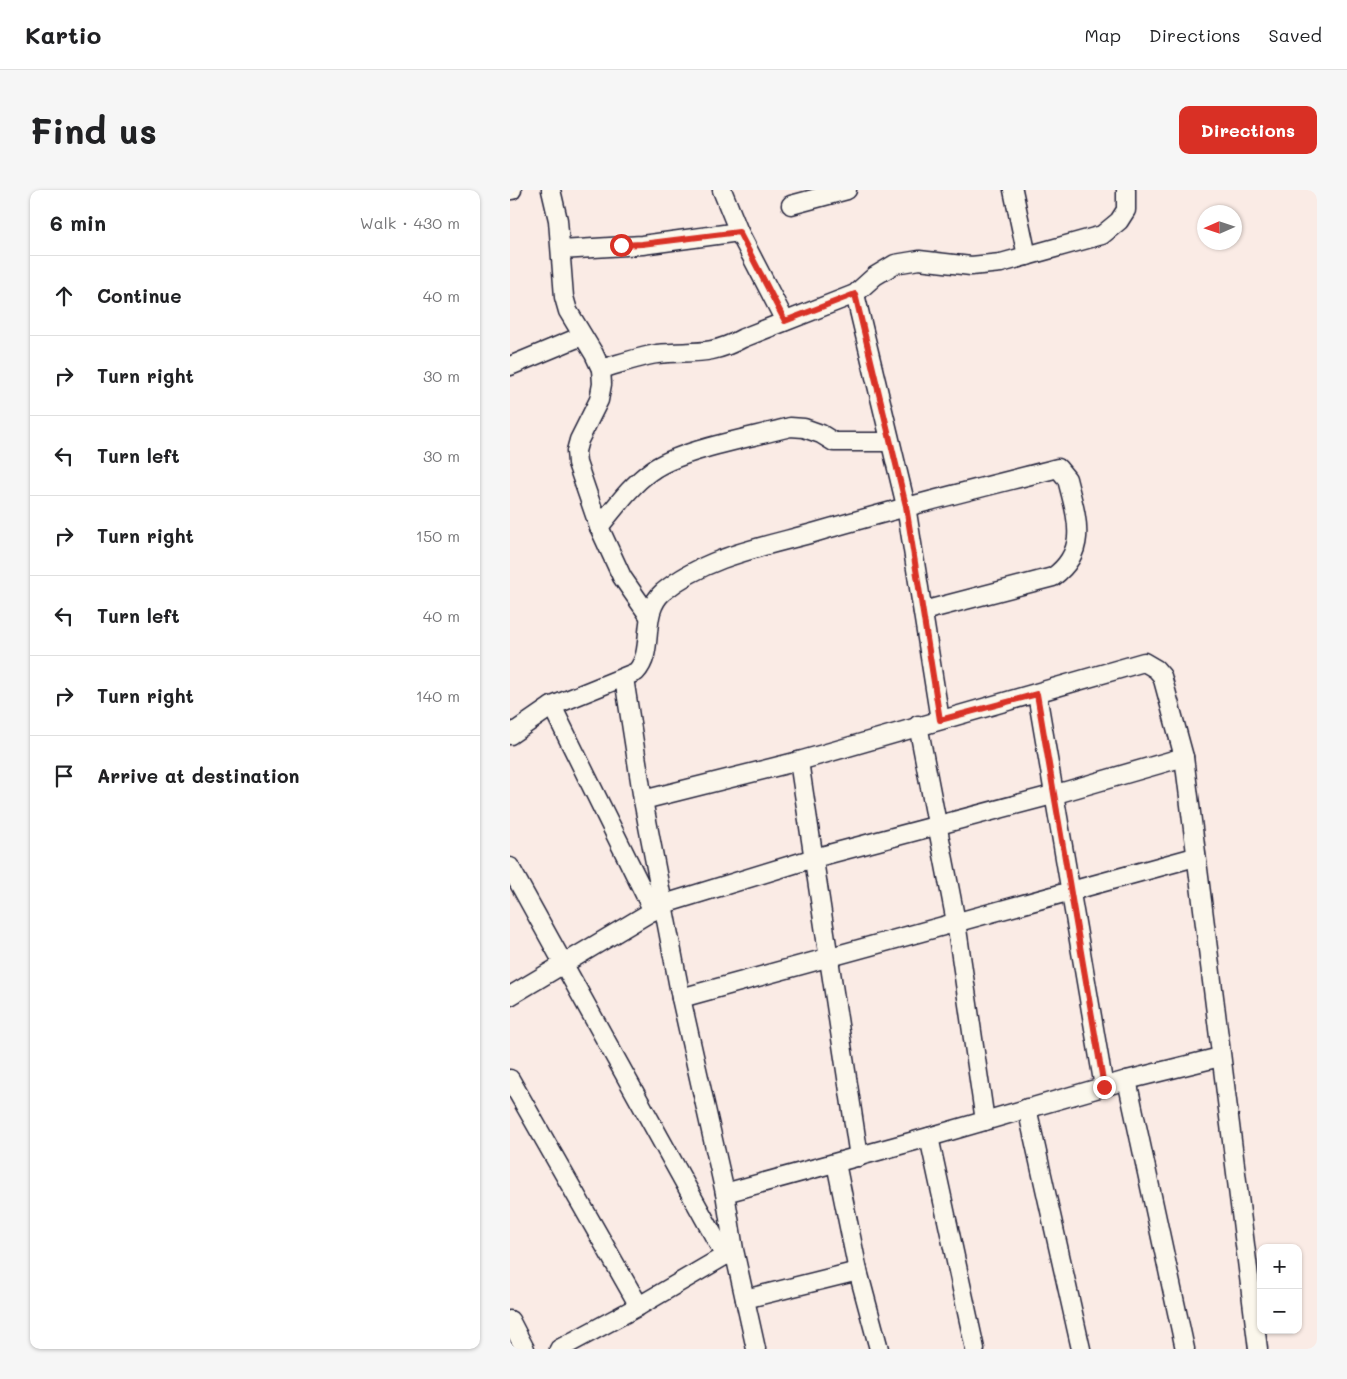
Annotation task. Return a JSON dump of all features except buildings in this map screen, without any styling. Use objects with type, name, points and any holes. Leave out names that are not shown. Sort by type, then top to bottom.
[{"type":"street","points":[[551,190],[558,220],[564,297],[568,311],[594,354],[601,370],[602,384],[599,400],[579,440],[576,451],[584,484],[599,527],[622,577],[649,616]]},
{"type":"street","points":[[722,190],[739,232],[785,321]]},
{"type":"street","points":[[792,205],[847,190]]},
{"type":"street","points":[[1013,190],[1027,256]]},
{"type":"street","points":[[601,370],[655,354],[713,352],[855,294],[875,276],[895,264],[919,260],[971,266],[1001,263],[1102,235],[1119,221],[1126,210],[1126,190]]},
{"type":"street","points":[[561,250],[642,244],[739,232]]},
{"type":"street","points":[[855,294],[906,506],[940,720]]},
{"type":"street","points":[[510,366],[582,336]]},
{"type":"street","points":[[599,527],[634,485],[653,470],[681,456],[790,427],[804,428],[821,434],[834,442],[890,442]]},
{"type":"street","points":[[510,735],[552,706],[636,672],[642,666],[649,616],[661,594],[686,575],[720,559],[906,506],[1058,468],[1067,479],[1077,517],[1078,530],[1074,553],[1066,566],[1054,577],[923,611]]},
{"type":"street","points":[[643,800],[799,761],[918,725],[1037,694],[1144,662],[1151,665],[1162,676],[1184,757],[1258,1349]]},
{"type":"street","points":[[624,678],[659,907],[725,1193],[729,1253]]},
{"type":"street","points":[[1037,694],[1056,794],[1070,892],[1104,1087]]},
{"type":"street","points":[[552,706],[659,907]]},
{"type":"street","points":[[918,725],[956,922],[985,1121]]},
{"type":"street","points":[[510,996],[659,907],[814,858],[1056,794],[1184,757]]},
{"type":"street","points":[[799,761],[859,1157]]},
{"type":"street","points":[[681,998],[828,956],[1195,857]]},
{"type":"street","points":[[510,867],[729,1253],[745,1299],[756,1349]]},
{"type":"street","points":[[725,1193],[859,1157],[1127,1080],[1220,1057]]},
{"type":"street","points":[[510,1079],[639,1306]]},
{"type":"street","points":[[1127,1080],[1186,1349]]},
{"type":"street","points":[[1027,1108],[1081,1349]]},
{"type":"street","points":[[929,1137],[975,1349]]},
{"type":"street","points":[[836,1163],[858,1271],[879,1349]]},
{"type":"street","points":[[559,1349],[639,1306],[729,1253]]},
{"type":"street","points":[[745,1299],[858,1271]]},
{"type":"street","points":[[510,1320],[525,1349]]},
{"type":"route","points":[[621,245],[739,232],[785,321],[855,294],[906,506],[940,720],[1037,694],[1056,794],[1070,892],[1104,1087]]}]
